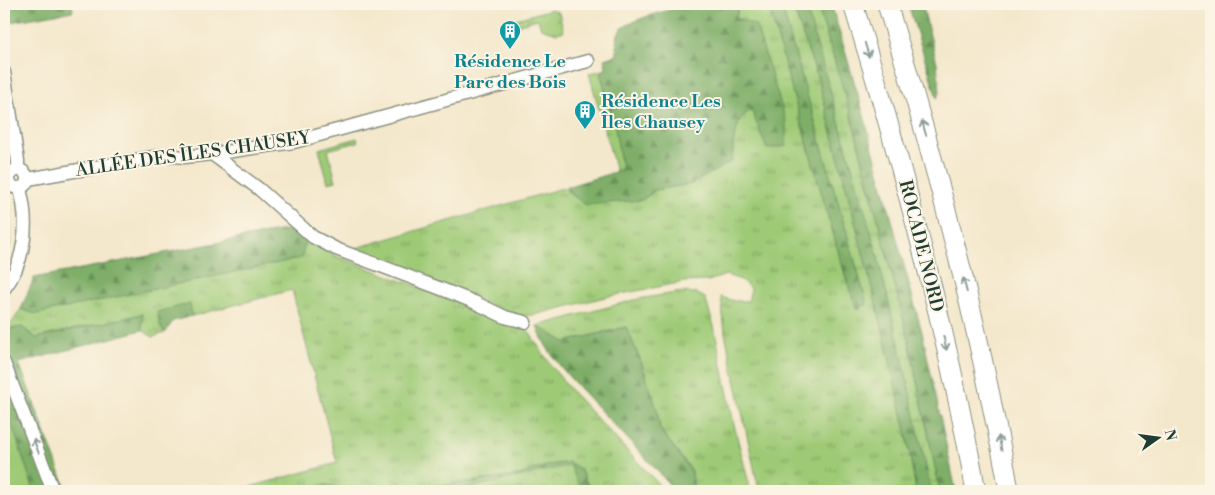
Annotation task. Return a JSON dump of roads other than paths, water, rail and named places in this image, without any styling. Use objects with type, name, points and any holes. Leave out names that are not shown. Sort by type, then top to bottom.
[{"type":"highway","name":"ROCADE NORD","points":[[853,4],[922,248],[961,413],[976,491]]},
{"type":"highway","name":"ROCADE NORD","points":[[887,4],[910,77],[954,240],[1010,491]]},
{"type":"street","name":"ALLÉE DES ÎLES CHAUSEY","points":[[22,179],[165,155],[184,157],[300,141],[588,61]]},
{"type":"street","points":[[4,72],[22,179],[25,235],[17,267],[4,289]]},
{"type":"street","points":[[212,154],[259,189],[320,241],[351,255],[474,302],[505,317],[525,322]]},
{"type":"street","points":[[4,363],[53,491]]},
{"type":"place","name":"Résidence Le Parc des Bois","points":[[510,50]]},
{"type":"place","name":"Résidence Les Îles Chausey","points":[[585,130]]}]
